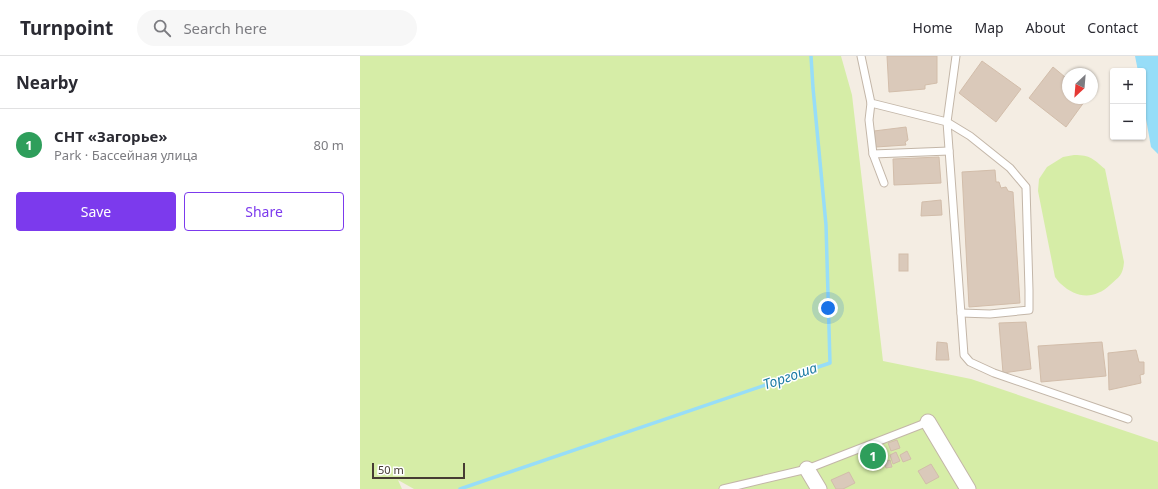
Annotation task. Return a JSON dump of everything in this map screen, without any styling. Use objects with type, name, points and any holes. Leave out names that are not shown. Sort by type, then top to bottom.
[{"type":"street","points":[[928,422],[968,489]]},
{"type":"street","points":[[807,469],[819,489]]},
{"type":"lane","points":[[861,56],[871,103],[869,120],[873,154],[884,184]]},
{"type":"lane","points":[[956,56],[947,122],[964,356],[970,362],[994,373],[1128,419]]},
{"type":"lane","points":[[871,103],[947,122],[970,136],[1010,168],[1026,187],[1029,310],[990,314],[961,313]]},
{"type":"lane","points":[[873,154],[949,151]]},
{"type":"lane","points":[[723,489],[807,469],[928,422]]},
{"type":"green space","points":[[360,56],[841,56],[852,95],[883,361],[971,379],[1158,442],[1158,489],[414,489],[398,480],[402,489],[360,489]]},
{"type":"green space","points":[[1074,155],[1091,158],[1105,169],[1124,262],[1122,273],[1118,278],[1104,290],[1091,295],[1079,294],[1067,289],[1055,277],[1038,191],[1039,179],[1047,167],[1063,157]]},
{"type":"water","points":[[1135,56],[1158,56],[1158,154],[1151,147],[1146,119],[1146,68],[1137,68]]},
{"type":"building","points":[[887,56],[937,56],[937,83],[925,85],[925,89],[889,92]]},
{"type":"building","points":[[982,61],[1021,89],[996,122],[959,93]]},
{"type":"building","points":[[1053,67],[1062,74],[1062,104],[1083,104],[1066,127],[1029,98]]},
{"type":"building","points":[[906,127],[908,140],[905,142],[906,145],[876,147],[874,131]]},
{"type":"building","points":[[939,157],[941,183],[894,185],[893,159]]},
{"type":"building","points":[[995,170],[996,182],[999,182],[1001,188],[1006,187],[1008,191],[1013,192],[1020,303],[969,307],[962,172]]},
{"type":"building","points":[[941,200],[942,215],[921,216],[922,202]]},
{"type":"building","points":[[899,254],[908,254],[908,271],[899,271]]},
{"type":"building","points":[[1026,322],[1031,369],[1003,373],[999,323]]},
{"type":"building","points":[[937,342],[947,343],[949,360],[936,360]]},
{"type":"building","points":[[1102,342],[1106,376],[1041,382],[1038,346]]},
{"type":"building","points":[[1136,350],[1139,362],[1144,362],[1144,374],[1140,375],[1141,383],[1109,390],[1108,353]]},
{"type":"building","points":[[897,440],[900,448],[891,451],[888,443]]},
{"type":"building","points":[[907,451],[911,459],[903,462],[900,455]]},
{"type":"building","points":[[896,452],[900,461],[893,464],[890,455]]},
{"type":"building","points":[[890,460],[892,467],[886,468],[884,462]]},
{"type":"building","points":[[931,464],[939,477],[926,484],[918,471]]},
{"type":"building","points":[[849,472],[855,483],[843,489],[836,489],[831,480]]},
{"type":"waterway","name":"Торгоша","points":[[460,489],[830,363],[826,225],[811,56]]},
{"type":"place","name":"СНТ «Загорье»","points":[[873,456]]}]
